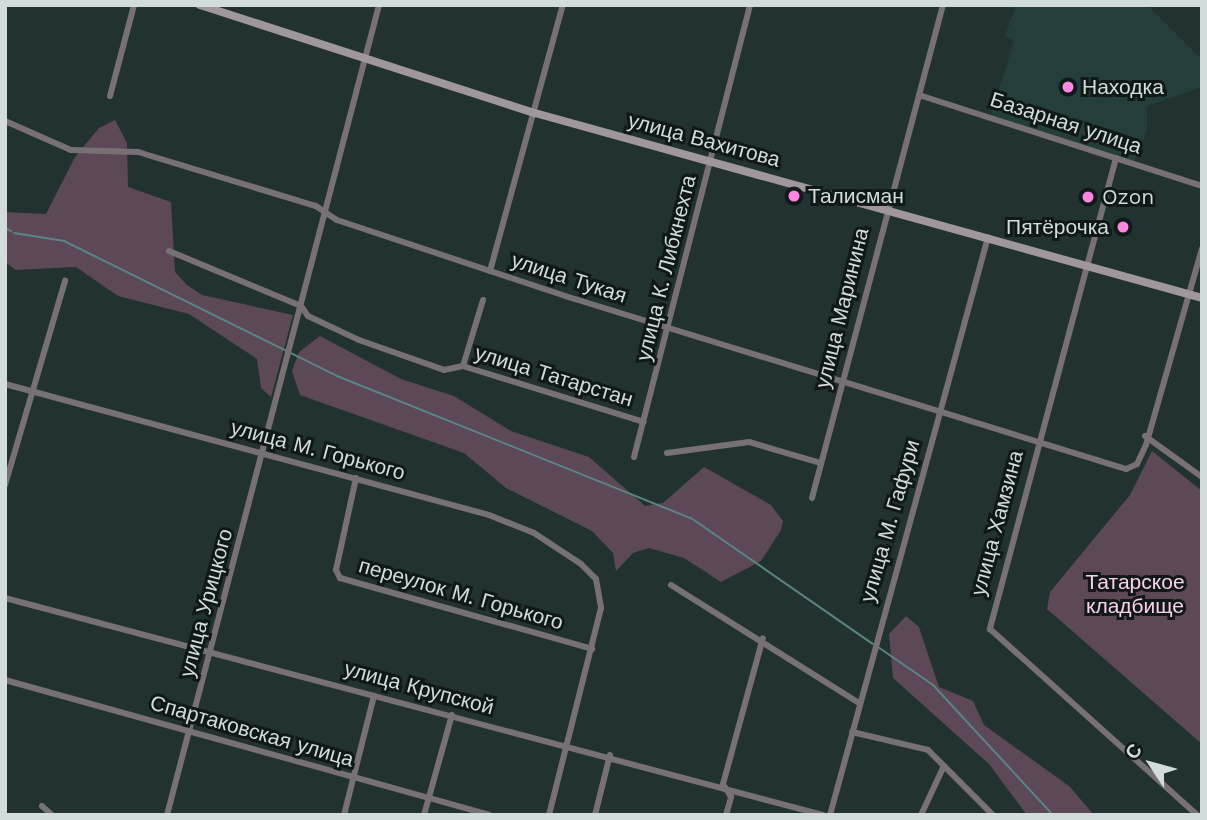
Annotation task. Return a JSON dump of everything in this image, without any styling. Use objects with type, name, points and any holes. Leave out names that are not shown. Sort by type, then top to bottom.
[{"type":"street","points":[[110,96],[134,5]]},
{"type":"street","name":"улица Вахитова","points":[[200,5],[535,113],[1086,262],[1202,298]]},
{"type":"street","points":[[301,306],[379,5]]},
{"type":"street","points":[[490,271],[564,5]]},
{"type":"street","name":"улица К. Либкнехта","points":[[634,457],[750,5]]},
{"type":"street","name":"улица Маринина","points":[[812,498],[886,208],[943,5]]},
{"type":"street","name":"Базарная улица","points":[[919,95],[1202,186]]},
{"type":"street","name":"улица Тукая","points":[[5,121],[71,150],[138,152],[316,205],[325,215],[490,271],[938,414],[1126,469],[1137,464],[1145,436]]},
{"type":"street","name":"улица Хамзина","points":[[1116,158],[1036,444],[990,629],[1198,815]]},
{"type":"street","name":"улица М. Гафури","points":[[830,815],[877,633],[988,237]]},
{"type":"street","points":[[1202,249],[1145,436],[1202,477]]},
{"type":"street","name":"улица Татарстан","points":[[169,251],[301,306],[308,316],[359,340],[444,370],[463,366],[644,422]]},
{"type":"street","points":[[5,485],[29,390],[65,281]]},
{"type":"street","points":[[463,366],[483,300]]},
{"type":"street","name":"улица Урицкого","points":[[167,815],[301,306]]},
{"type":"street","name":"улица М. Горького","points":[[5,384],[356,478],[534,533],[581,564],[599,589],[592,649]]},
{"type":"street","points":[[667,453],[749,442],[821,463]]},
{"type":"street","name":"переулок М. Горького","points":[[356,478],[335,570],[340,578],[592,649]]},
{"type":"street","points":[[671,585],[762,638],[859,703]]},
{"type":"street","name":"улица Крупской","points":[[5,598],[723,784],[823,815]]},
{"type":"street","points":[[726,815],[731,797],[723,784],[762,638]]},
{"type":"street","points":[[549,815],[592,649]]},
{"type":"street","name":"Спартаковская улица","points":[[5,680],[491,815]]},
{"type":"street","points":[[344,815],[374,695]]},
{"type":"street","points":[[424,815],[452,715]]},
{"type":"street","points":[[852,732],[917,746],[944,766],[993,815]]},
{"type":"street","points":[[596,815],[610,755]]},
{"type":"street","points":[[920,815],[944,766]]},
{"type":"street","points":[[42,806],[51,815]]},
{"type":"shaded area","points":[[1016,5],[1147,5],[1202,60],[1202,87],[1147,106],[1147,131],[1134,163],[991,115],[1014,41],[1005,36]]},
{"type":"green space","points":[[115,120],[127,143],[128,187],[171,202],[175,272],[187,285],[202,295],[293,315],[271,397],[261,388],[257,359],[189,314],[118,296],[76,267],[16,270],[5,262],[5,212],[46,214],[75,157],[99,128]]},
{"type":"green space","points":[[320,336],[401,379],[454,396],[511,431],[589,457],[645,506],[663,503],[704,467],[771,505],[783,521],[781,530],[761,561],[721,582],[684,558],[649,548],[633,553],[616,571],[613,553],[592,531],[506,488],[464,453],[300,395],[292,371],[299,352]]},
{"type":"green space","name":"Татарское кладбище","points":[[1152,451],[1202,491],[1202,744],[1047,609],[1050,592],[1130,495]]},
{"type":"green space","points":[[906,616],[919,627],[939,687],[973,701],[984,725],[1069,786],[1094,815],[1027,815],[989,764],[893,678],[889,634]]},
{"type":"waterway","points":[[5,228],[11,231]]},
{"type":"waterway","points":[[14,233],[64,241],[337,376],[691,518],[873,644]]},
{"type":"waterway","points":[[878,647],[933,685],[1053,815]]},
{"type":"place","name":"Находка","points":[[1068,87]]},
{"type":"place","name":"Талисман","points":[[794,196]]},
{"type":"place","name":"Ozon","points":[[1088,197]]},
{"type":"place","name":"Пятёрочка","points":[[1123,227]]}]
